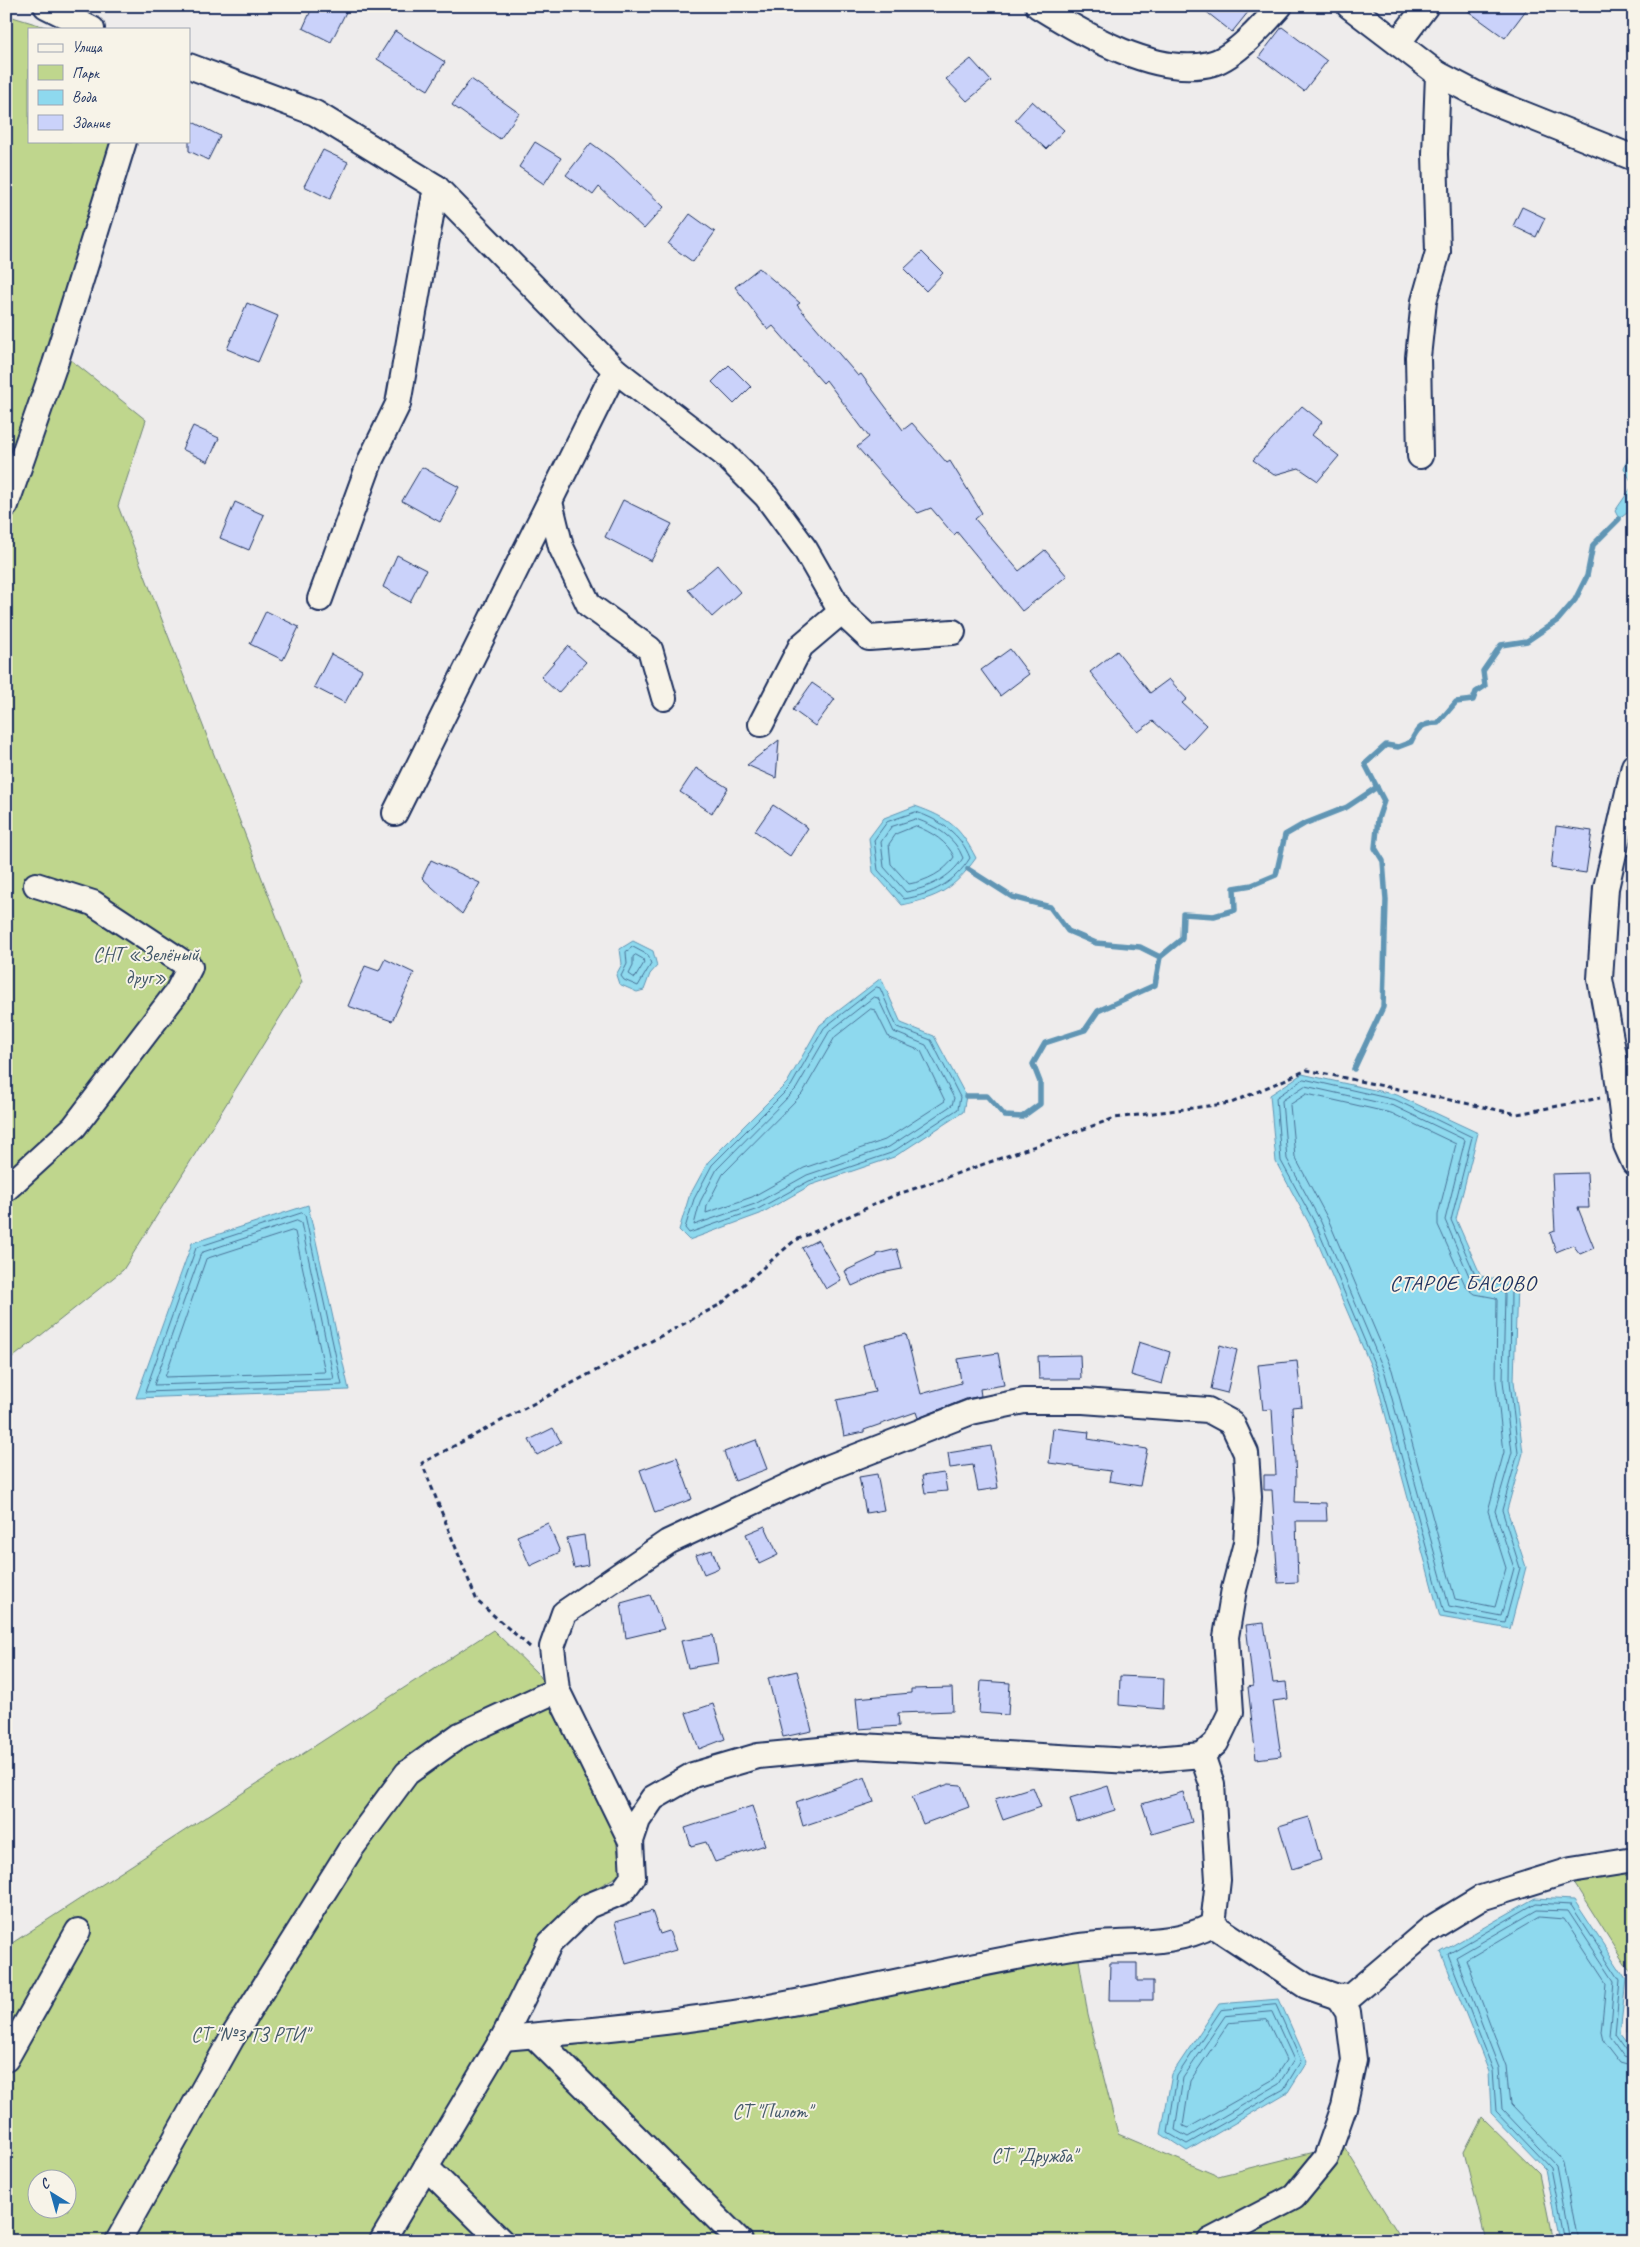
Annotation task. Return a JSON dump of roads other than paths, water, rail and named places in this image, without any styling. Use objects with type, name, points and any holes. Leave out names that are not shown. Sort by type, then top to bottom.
[{"type":"street","points":[[46,6],[90,28]]},
{"type":"street","points":[[1038,6],[1113,47],[1158,63],[1191,66],[1214,63],[1231,53],[1259,30],[1280,6]]},
{"type":"street","points":[[1349,6],[1438,74],[1486,99],[1634,158]]},
{"type":"street","points":[[1398,42],[1426,6]]},
{"type":"street","points":[[190,66],[315,113],[436,187],[615,370],[725,455],[766,496],[805,549],[841,612],[869,638],[953,632]]},
{"type":"street","points":[[1420,456],[1418,356],[1424,301],[1438,252],[1435,154],[1438,74]]},
{"type":"street","points":[[6,505],[55,364],[124,142]]},
{"type":"street","points":[[320,599],[371,459],[398,404],[436,187]]},
{"type":"street","points":[[395,813],[615,370]]},
{"type":"street","points":[[550,502],[561,546],[588,605],[650,649],[664,698]]},
{"type":"street","points":[[761,724],[801,646],[841,612]]},
{"type":"street","points":[[1634,766],[1606,888],[1600,979],[1620,1094],[1626,1145],[1634,1162]]},
{"type":"street","points":[[6,1188],[74,1127],[177,992],[190,968],[93,903],[36,885]]},
{"type":"street","points":[[382,2241],[503,2038],[550,1943],[588,1906],[622,1892],[633,1877],[631,1841],[638,1820],[653,1798],[693,1775],[758,1756],[862,1746],[1131,1761],[1202,1755],[1216,1743],[1231,1712],[1226,1637],[1234,1589],[1246,1543],[1249,1497],[1246,1453],[1232,1423],[1208,1410],[1083,1401],[1024,1401],[972,1412],[822,1470],[668,1542],[564,1613],[552,1647],[556,1679],[631,1841]]},
{"type":"street","points":[[118,2241],[232,2038],[350,1850],[407,1773],[460,1735],[556,1679]]},
{"type":"street","points":[[1202,1755],[1212,1784],[1218,1880],[1213,1925]]},
{"type":"street","points":[[1213,1925],[1306,1986],[1338,1997],[1351,1996],[1363,1988],[1403,1950],[1430,1929],[1481,1898],[1571,1870],[1634,1860]]},
{"type":"street","points":[[503,2038],[585,2031],[757,2009],[1074,1946],[1158,1940],[1197,1934],[1213,1925]]},
{"type":"street","points":[[6,2059],[78,1931]]},
{"type":"street","points":[[1210,2241],[1294,2197],[1326,2158],[1344,2107],[1354,2060],[1348,2012],[1338,1997]]},
{"type":"street","points":[[534,2036],[740,2241]]},
{"type":"street","points":[[426,2167],[501,2241]]},
{"type":"water","points":[[1634,443],[1634,508],[1619,519],[1615,511],[1633,485],[1624,468]]},
{"type":"water","points":[[915,806],[937,815],[952,825],[959,831],[976,858],[960,878],[944,891],[926,899],[902,905],[873,872],[869,838],[884,818]]},
{"type":"water","points":[[633,941],[653,951],[657,966],[650,974],[644,990],[637,992],[619,984],[616,975],[622,964],[620,949]]},
{"type":"water","points":[[881,978],[901,1023],[934,1036],[966,1096],[963,1112],[894,1157],[811,1185],[760,1214],[689,1240],[679,1230],[689,1197],[708,1162],[787,1083],[820,1025]]},
{"type":"water","points":[[1302,1074],[1397,1095],[1478,1133],[1456,1219],[1481,1276],[1517,1283],[1514,1381],[1523,1453],[1507,1510],[1526,1567],[1510,1629],[1440,1617],[1375,1376],[1311,1227],[1276,1162],[1270,1095]]},
{"type":"water","points":[[308,1205],[349,1390],[136,1398],[192,1243]]},
{"type":"water","points":[[1535,1898],[1574,1900],[1626,1979],[1620,2033],[1634,2051],[1634,2241],[1559,2241],[1545,2169],[1491,2113],[1489,2072],[1441,1952]]},
{"type":"water","points":[[1279,1999],[1307,2062],[1288,2092],[1187,2151],[1161,2134],[1172,2074],[1219,2004]]},
{"type":"waterway","points":[[1354,1069],[1383,1007],[1386,900],[1383,861],[1375,848],[1378,819],[1384,801],[1365,764],[1386,745],[1398,747],[1411,742],[1415,733],[1421,727],[1438,723],[1456,702],[1473,700],[1476,692],[1485,686],[1483,671],[1501,645],[1527,641],[1558,620],[1575,600],[1587,576],[1593,545],[1619,519]]},
{"type":"waterway","points":[[966,1096],[987,1096],[1005,1116],[1022,1117],[1040,1104],[1040,1082],[1033,1064],[1045,1043],[1085,1030],[1098,1011],[1155,985],[1160,957],[1182,939],[1183,914],[1214,916],[1235,910],[1234,888],[1252,885],[1276,875],[1285,835],[1304,824],[1347,807],[1377,787]]},
{"type":"waterway","points":[[968,869],[1012,897],[1050,907],[1068,931],[1096,943],[1140,947],[1160,957]]},
{"type":"district","name":"СТАРОЕ БАСОВО","points":[[1463,1283]]},
{"type":"park label","name":"СНТ «Зелёный друг»","points":[[146,966]]},
{"type":"park label","name":"СТ \"№3 ТЗ РТИ\"","points":[[250,2034]]},
{"type":"park label","name":"СТ \"Пилот\"","points":[[772,2111]]},
{"type":"park label","name":"СТ \"Дружба\"","points":[[1034,2155]]}]
